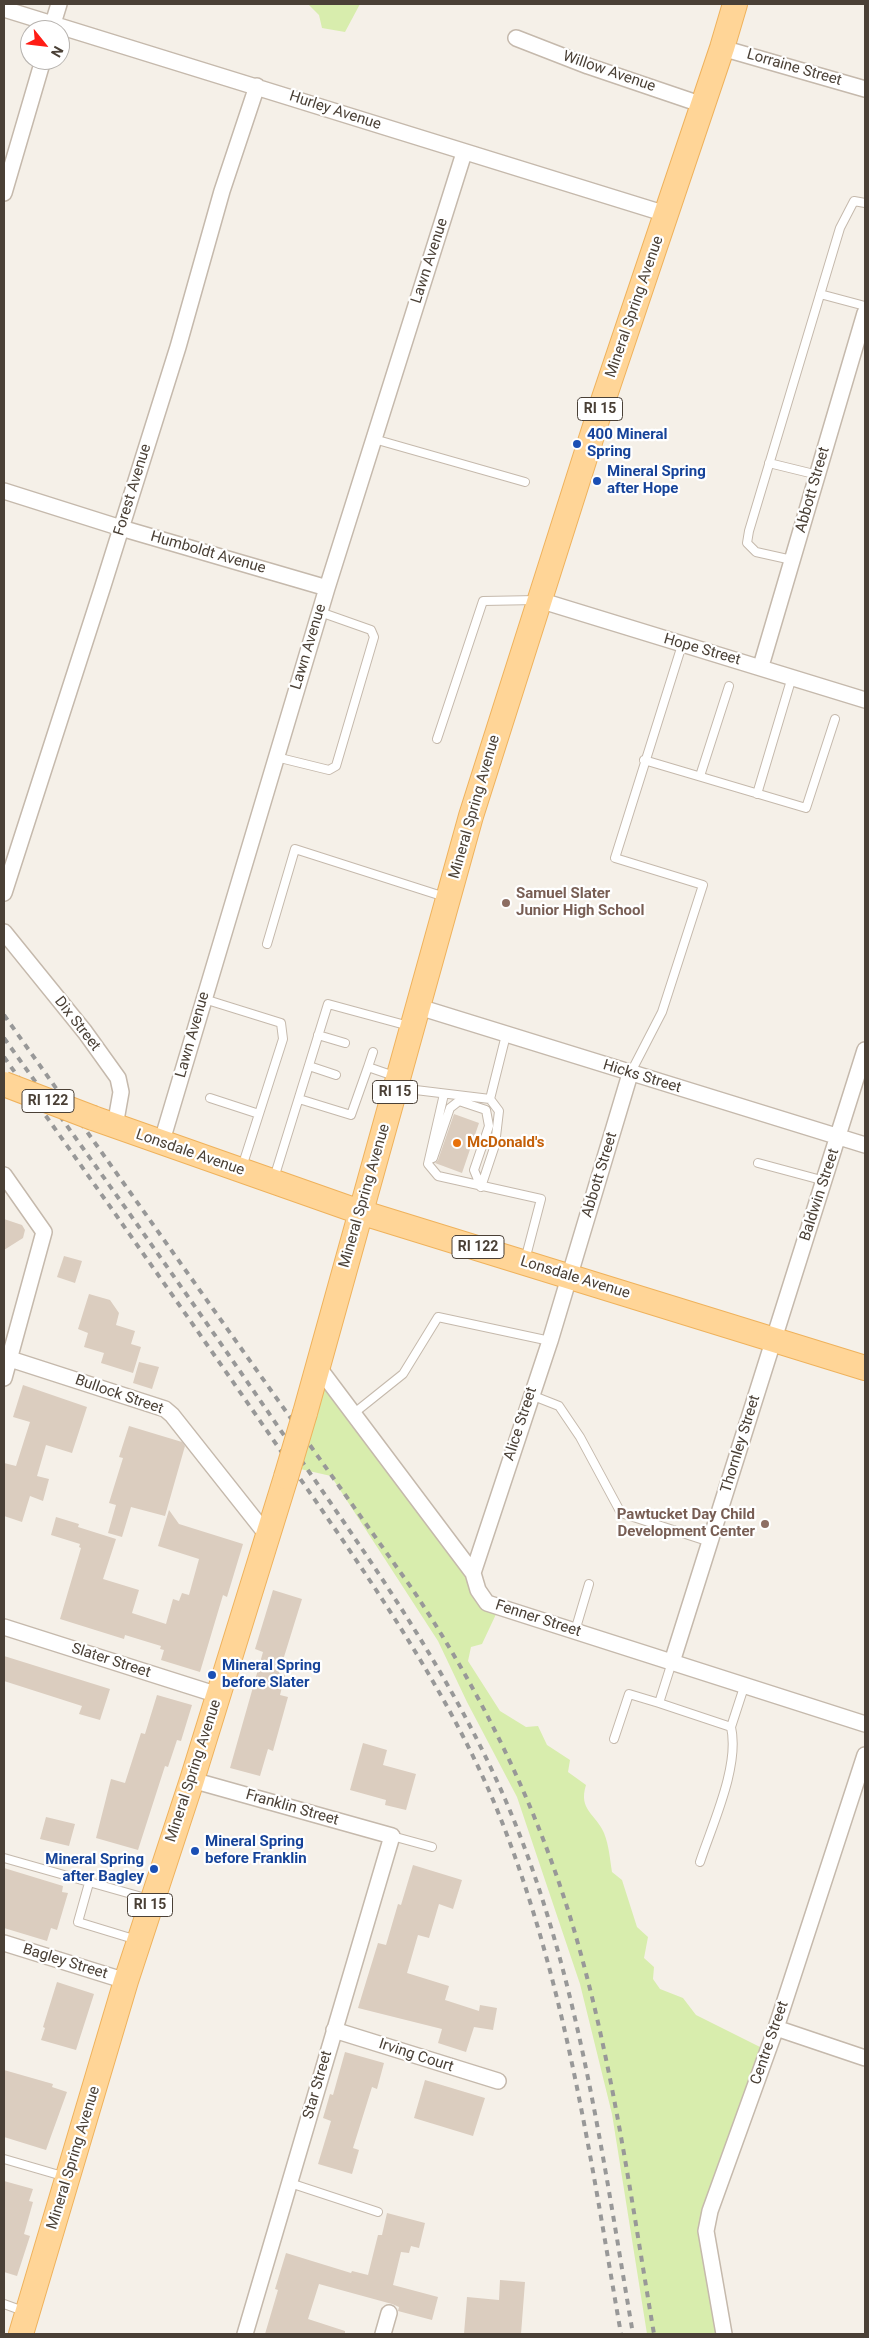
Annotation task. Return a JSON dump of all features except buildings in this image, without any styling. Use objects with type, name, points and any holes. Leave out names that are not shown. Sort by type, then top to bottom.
[{"type":"main road","name":"Mineral Spring Avenue","points":[[24,2323],[151,1900],[192,1780],[319,1368],[360,1212],[416,1018],[471,816],[539,600],[735,4]]},
{"type":"main road","name":"Lonsdale Avenue","points":[[4,1084],[161,1144],[360,1212],[570,1275],[865,1368]]},
{"type":"street","points":[[54,20],[59,4]]},
{"type":"street","name":"Hurley Avenue","points":[[4,9],[33,20]]},
{"type":"street","name":"Hurley Avenue","points":[[70,32],[257,86],[464,153],[666,214]]},
{"type":"street","name":"Willow Avenue","points":[[516,38],[588,66],[703,104]]},
{"type":"street","name":"Lorraine Street","points":[[722,48],[865,88]]},
{"type":"street","points":[[4,193],[39,70]]},
{"type":"street","name":"Forest Avenue","points":[[4,893],[178,347],[222,191],[257,86]]},
{"type":"street","name":"Lawn Avenue","points":[[161,1144],[327,588],[464,153]]},
{"type":"street","name":"Abbott Street","points":[[761,666],[865,314]]},
{"type":"street","name":"Humboldt Avenue","points":[[4,491],[121,528],[327,588]]},
{"type":"street","name":"Hope Street","points":[[539,600],[682,645],[761,666],[865,700]]},
{"type":"street","name":"Dix Street","points":[[4,932],[85,1032],[118,1078],[122,1092],[104,1122]]},
{"type":"street","name":"Hicks Street","points":[[416,1018],[506,1035],[865,1145]]},
{"type":"street","name":"Baldwin Street","points":[[773,1340],[865,1050]]},
{"type":"street","name":"Abbott Street","points":[[570,1275],[630,1074]]},
{"type":"street","points":[[4,1175],[44,1232],[7,1358],[4,1378]]},
{"type":"street","name":"Alice Street","points":[[473,1574],[570,1275]]},
{"type":"street","name":"Thornley Street","points":[[672,1662],[773,1340]]},
{"type":"street","name":"Bullock Street","points":[[7,1358],[165,1409],[172,1415],[267,1535]]},
{"type":"street","name":"Fenner Street","points":[[319,1368],[473,1574],[478,1590],[487,1603],[745,1684],[865,1724]]},
{"type":"street","name":"Slater Street","points":[[4,1627],[218,1695]]},
{"type":"street","name":"Centre Street","points":[[724,2334],[706,2232],[710,2211],[776,2028],[865,1755]]},
{"type":"street","name":"Franklin Street","points":[[192,1780],[392,1836]]},
{"type":"street","name":"Star Street","points":[[245,2334],[392,1836]]},
{"type":"street","name":"Bagley Street","points":[[4,1942],[126,1981]]},
{"type":"street","points":[[776,2028],[865,2058]]},
{"type":"street","name":"Irving Court","points":[[334,2030],[498,2082]]},
{"type":"street","points":[[383,2334],[389,2312]]},
{"type":"lane","points":[[792,560],[756,552],[747,543],[769,462],[840,228],[854,201],[865,203]]},
{"type":"lane","points":[[820,294],[865,306]]},
{"type":"lane","points":[[374,439],[524,482]]},
{"type":"lane","points":[[769,462],[818,475]]},
{"type":"lane","points":[[437,739],[483,601],[539,600]]},
{"type":"lane","points":[[276,757],[329,770],[336,766],[339,757],[374,636],[371,630],[320,612]]},
{"type":"lane","points":[[630,1074],[662,1012],[703,885],[615,858],[644,760],[682,645]]},
{"type":"lane","points":[[757,794],[792,677]]},
{"type":"lane","points":[[700,776],[729,686]]},
{"type":"lane","points":[[644,760],[806,808],[835,719]]},
{"type":"lane","points":[[266,944],[295,849],[449,898]]},
{"type":"lane","points":[[204,999],[281,1023],[282,1039],[240,1171]]},
{"type":"lane","points":[[273,1182],[328,1004],[416,1018]]},
{"type":"lane","points":[[318,1035],[345,1043]]},
{"type":"lane","points":[[490,1099],[506,1035]]},
{"type":"lane","points":[[299,1099],[351,1115],[373,1052]]},
{"type":"lane","points":[[309,1066],[336,1075]]},
{"type":"lane","points":[[368,1066],[397,1083],[444,1094],[490,1099],[499,1111],[495,1145],[481,1187]]},
{"type":"lane","points":[[428,1164],[444,1094]]},
{"type":"lane","points":[[210,1098],[259,1114]]},
{"type":"lane","points":[[428,1164],[435,1155],[450,1108],[459,1101],[486,1110],[490,1126],[474,1170],[481,1187]]},
{"type":"lane","points":[[758,1163],[824,1181]]},
{"type":"lane","points":[[428,1164],[438,1176],[540,1199],[524,1262]]},
{"type":"lane","points":[[352,1414],[382,1393],[403,1374],[438,1317],[550,1341]]},
{"type":"lane","points":[[531,1395],[559,1406],[580,1437],[621,1513],[710,1542]]},
{"type":"lane","points":[[575,1631],[589,1584]]},
{"type":"lane","points":[[659,1703],[672,1662]]},
{"type":"lane","points":[[700,1862],[733,1762],[734,1739],[731,1727],[745,1684]]},
{"type":"lane","points":[[614,1738],[628,1694],[731,1727]]},
{"type":"lane","points":[[392,1836],[432,1847]]},
{"type":"lane","points":[[4,1858],[151,1900]]},
{"type":"lane","points":[[89,1883],[78,1922],[140,1941]]},
{"type":"lane","points":[[4,2159],[68,2178]]},
{"type":"lane","points":[[290,2183],[378,2212]]},
{"type":"lane","points":[[4,2304],[24,2323]]},
{"type":"green space","points":[[308,4],[360,4],[345,32],[322,28],[319,15]]},
{"type":"green space","points":[[316,1368],[498,1610],[482,1644],[471,1647],[468,1661],[500,1711],[526,1727],[538,1726],[547,1745],[570,1760],[568,1772],[586,1785],[584,1800],[604,1833],[612,1872],[622,1880],[637,1927],[648,1937],[644,1958],[654,1967],[653,1979],[660,1989],[683,1998],[696,2015],[764,2049],[706,2221],[724,2334],[647,2334],[612,2114],[580,1984],[517,1797],[467,1702],[438,1641],[331,1476],[287,1466]]},
{"type":"railway","points":[[4,1015],[413,1590],[460,1666],[502,1744],[521,1785],[554,1868],[583,1962],[608,2068],[628,2174],[654,2334]]},
{"type":"railway","points":[[4,1038],[257,1395],[379,1575],[434,1662],[483,1752],[505,1799],[530,1863],[569,1995],[585,2062],[598,2130],[633,2334]]},
{"type":"railway","points":[[4,1057],[214,1354],[371,1582],[426,1670],[475,1760],[496,1807],[520,1871],[558,2001],[586,2134],[621,2334]]},
{"type":"place","name":"400 Mineral Spring","points":[[577,444]]},
{"type":"place","name":"Mineral Spring after Hope","points":[[597,481]]},
{"type":"place","name":"Samuel Slater Junior High School","points":[[506,903]]},
{"type":"place","name":"McDonald's","points":[[457,1143]]},
{"type":"place","name":"Pawtucket Day Child Development Center","points":[[765,1524]]},
{"type":"place","name":"Mineral Spring before Slater","points":[[212,1675]]},
{"type":"place","name":"Mineral Spring before Franklin","points":[[195,1851]]},
{"type":"place","name":"Mineral Spring after Bagley","points":[[154,1869]]}]
